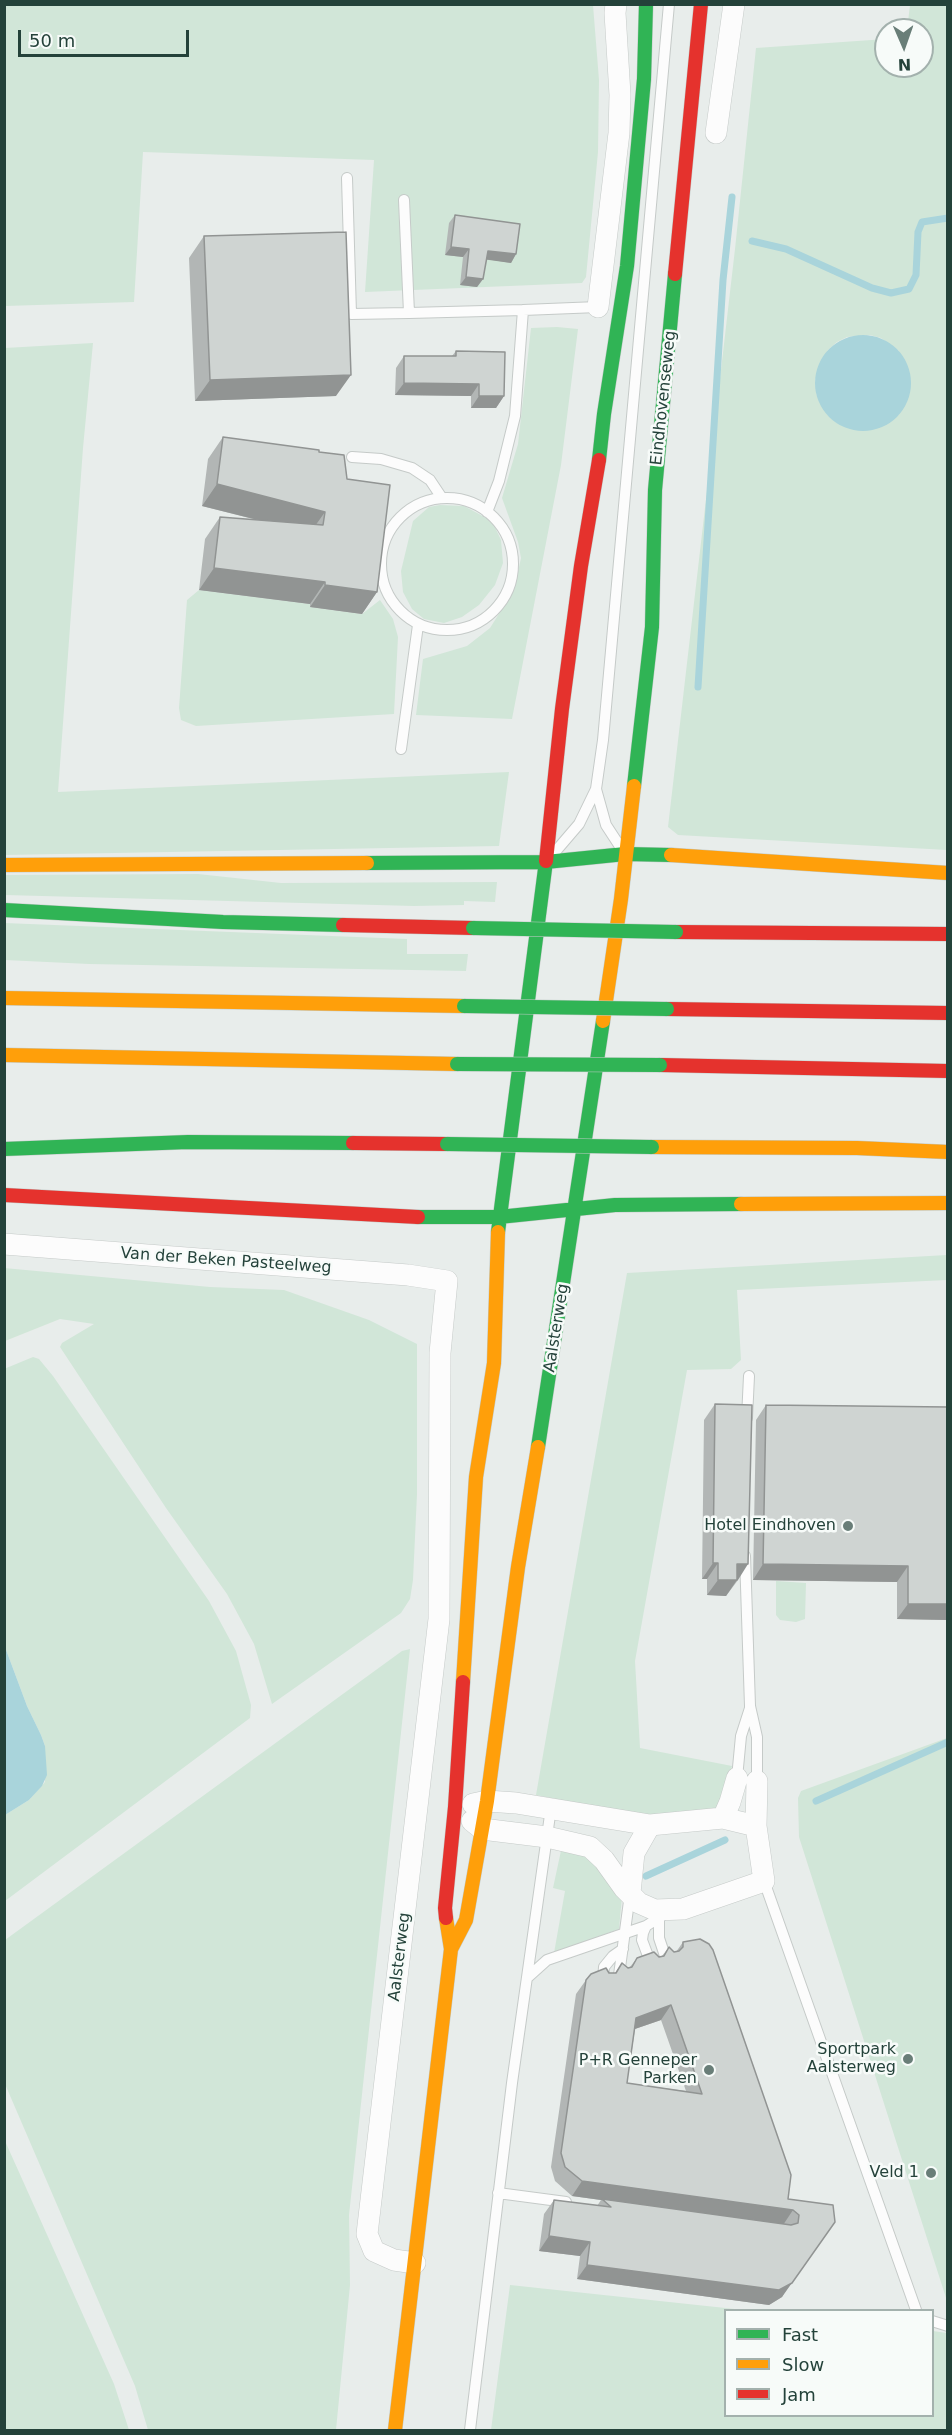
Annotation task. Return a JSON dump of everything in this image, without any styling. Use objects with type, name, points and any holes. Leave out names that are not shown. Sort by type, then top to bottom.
[{"type":"main road","name":"Aalsterweg","points":[[395,2430],[452,1949],[445,1908],[455,1807],[476,1477],[494,1363],[499,1217],[546,862],[581,566],[597,483],[612,358],[627,266],[644,79],[646,4]]},
{"type":"main road","name":"Eindhovenseweg","points":[[633,791],[652,627],[655,490],[701,4]]},
{"type":"main road","name":"Aalsterweg","points":[[452,1949],[466,1920],[487,1801],[518,1568],[621,899],[633,791]]},
{"type":"main road","points":[[4,866],[546,862],[625,854],[948,873]]},
{"type":"main road","points":[[4,910],[234,923],[676,932],[948,934]]},
{"type":"main road","points":[[4,998],[948,1013]]},
{"type":"main road","points":[[4,1055],[948,1071]]},
{"type":"main road","points":[[4,1149],[188,1142],[857,1148],[948,1152]]},
{"type":"main road","points":[[4,1195],[442,1218],[499,1217],[615,1205],[948,1203]]},
{"type":"street","points":[[598,308],[618,133],[620,95],[616,4]]},
{"type":"street","points":[[716,134],[734,4]]},
{"type":"street","name":"Van der Beken Pasteelweg","points":[[4,1244],[408,1275],[447,1281]]},
{"type":"street","name":"Aalsterweg","points":[[415,2263],[394,2260],[374,2252],[367,2234],[440,1619],[440,1363],[447,1281]]},
{"type":"street","name":"Aalsterweg","points":[[440,1619],[455,1599],[472,1558]]},
{"type":"street","points":[[455,1807],[482,1829],[547,1837],[590,1847],[604,1860],[630,1893],[651,1909],[664,1915],[764,1881],[747,1780]]},
{"type":"street","points":[[723,1818],[747,1780]]},
{"type":"street","points":[[455,1807],[487,1801],[551,1808],[650,1825],[723,1818],[756,1826]]},
{"type":"street","points":[[630,1893],[634,1853],[650,1825]]},
{"type":"lane","name":"Eindhovenseweg","points":[[596,789],[622,537],[669,4]]},
{"type":"lane","points":[[347,178],[351,314],[598,308]]},
{"type":"lane","points":[[404,200],[409,313]]},
{"type":"lane","points":[[487,512],[499,482],[515,416],[523,310]]},
{"type":"lane","points":[[352,457],[381,459],[412,468],[430,480],[442,498]]},
{"type":"lane","points":[[442,498],[455,498],[477,505],[496,519],[508,538],[513,562],[510,583],[496,607],[482,621],[461,630],[438,631],[418,625],[397,609],[383,578],[389,535],[398,520],[410,508],[432,499],[442,498]]},
{"type":"lane","points":[[400,749],[418,625]]},
{"type":"lane","points":[[596,789],[606,825],[625,854]]},
{"type":"lane","points":[[546,862],[579,824],[596,789]]},
{"type":"lane","points":[[747,1432],[749,1376]]},
{"type":"lane","points":[[745,1546],[750,1706],[757,1737],[747,1780]]},
{"type":"lane","points":[[747,1780],[741,1736],[750,1706]]},
{"type":"lane","points":[[470,2430],[498,2193],[551,1808]]},
{"type":"lane","points":[[764,1881],[916,2309]]},
{"type":"lane","points":[[619,1975],[630,1893]]},
{"type":"lane","points":[[527,1978],[547,1960],[625,1935],[664,1915]]},
{"type":"lane","points":[[664,1915],[659,1938],[666,1959]]},
{"type":"lane","points":[[646,1926],[642,1940],[651,1964]]},
{"type":"lane","points":[[603,1981],[604,1967],[623,1949]]},
{"type":"lane","points":[[498,2193],[581,2204]]},
{"type":"green space","points":[[4,5],[593,5],[599,80],[598,152],[586,277],[582,283],[365,292],[374,160],[143,152],[134,302],[5,306]]},
{"type":"green space","points":[[910,5],[947,5],[947,850],[678,835],[668,827],[756,48],[874,40],[874,78],[934,78],[934,18],[908,18]],"holes":[[[870,335],[881,338],[899,351],[899,414],[880,427],[858,430],[837,423],[828,415],[817,396],[815,380],[828,350],[847,337]]]},
{"type":"green space","points":[[531,328],[578,329],[561,465],[512,719],[416,715],[423,659],[467,646],[490,628],[514,590],[521,558],[518,542],[502,498],[518,444]]},
{"type":"green space","points":[[93,343],[83,448],[58,792],[509,772],[499,846],[5,855],[5,348]]},
{"type":"green space","points":[[464,506],[492,521],[501,540],[503,563],[495,585],[479,605],[462,617],[444,623],[424,619],[412,609],[403,592],[401,571],[413,521],[429,507]]},
{"type":"green space","points":[[199,590],[310,604],[310,607],[362,614],[380,600],[393,619],[398,637],[394,714],[196,726],[181,720],[179,708],[187,600]]},
{"type":"green space","points":[[198,874],[281,883],[497,882],[495,902],[464,901],[464,905],[414,906],[5,895],[5,875]]},
{"type":"green space","points":[[4,923],[407,939],[407,954],[468,954],[466,971],[89,964],[5,960]]},
{"type":"green space","points":[[947,1255],[947,1280],[737,1290],[741,1360],[731,1369],[687,1370],[635,1661],[640,1748],[732,1766],[726,1795],[714,1810],[654,1819],[536,1795],[627,1273]]},
{"type":"green space","points":[[4,1268],[210,1287],[284,1290],[369,1320],[417,1344],[417,1494],[413,1580],[410,1599],[401,1613],[272,1704],[254,1644],[227,1594],[166,1508],[60,1347],[62,1343],[94,1324],[60,1319],[5,1341]]},
{"type":"green space","points":[[33,1357],[39,1359],[53,1376],[209,1601],[236,1651],[251,1705],[250,1718],[5,1901],[5,1815],[29,1800],[45,1782],[45,1746],[5,1647],[4,1369]]},
{"type":"green space","points":[[776,1581],[806,1583],[805,1619],[796,1622],[780,1620],[776,1615]]},
{"type":"green space","points":[[410,1649],[349,2215],[350,2285],[336,2430],[148,2430],[135,2386],[5,2084],[5,1940],[402,1651]]},
{"type":"green space","name":"Sportpark Aalsterweg","points":[[947,1738],[947,2301],[799,1837],[798,1798],[801,1791]]},
{"type":"green space","points":[[562,1846],[593,1858],[622,1896],[619,1929],[554,1953],[565,1891],[553,1888]]},
{"type":"green space","points":[[5,2141],[114,2384],[129,2430],[5,2430]]},
{"type":"green space","points":[[510,2285],[735,2309],[724,2309],[724,2417],[934,2417],[934,2331],[947,2333],[947,2430],[491,2430]]},
{"type":"water","points":[[863,335],[881,339],[897,349],[907,365],[911,383],[907,401],[897,417],[881,427],[863,431],[845,427],[829,417],[819,401],[815,383],[819,365],[829,349],[845,339]]},
{"type":"water","points":[[5,1647],[45,1746],[47,1775],[42,1786],[29,1800],[5,1815]]},
{"type":"building","points":[[455,215],[520,224],[516,254],[488,251],[483,279],[466,277],[469,249],[451,247]]},
{"type":"building","points":[[346,232],[351,375],[210,380],[204,236]]},
{"type":"building","points":[[456,351],[505,352],[504,396],[479,396],[479,384],[404,383],[404,356],[456,356]]},
{"type":"building","points":[[223,437],[344,455],[347,479],[390,485],[377,592],[325,585],[325,582],[214,568],[220,517],[323,525],[325,512],[217,484]]},
{"type":"building","points":[[715,1404],[752,1405],[748,1564],[737,1564],[737,1580],[718,1580],[718,1563],[713,1563]]},
{"type":"building","points":[[766,1405],[948,1407],[948,1604],[908,1604],[908,1566],[763,1564]]},
{"type":"building","points":[[700,1939],[709,1944],[713,1950],[791,2175],[788,2199],[833,2205],[835,2222],[792,2283],[779,2290],[587,2265],[590,2242],[549,2236],[554,2200],[611,2207],[602,2199],[791,2225],[798,2223],[799,2215],[793,2210],[582,2181],[565,2167],[561,2153],[586,1980],[591,1974],[606,1968],[609,1973],[616,1973],[622,1963],[628,1968],[632,1967],[637,1958],[654,1952],[659,1957],[664,1956],[669,1947],[674,1952],[679,1951],[683,1947],[683,1942]],"holes":[[[671,2005],[702,2094],[627,2083],[636,2018]]]},
{"type":"waterway","points":[[698,687],[723,280],[732,197]]},
{"type":"waterway","points":[[752,241],[786,249],[872,288],[891,293],[909,289],[916,275],[918,232],[922,222],[948,218]]},
{"type":"waterway","points":[[816,1801],[948,1742]]},
{"type":"waterway","points":[[646,1876],[725,1840]]},
{"type":"traffic: fast","points":[[599,460],[627,266],[644,79],[646,4]]},
{"type":"traffic: fast","points":[[634,786],[652,627],[655,490],[675,274]]},
{"type":"traffic: fast","points":[[367,863],[546,862],[625,854],[671,855]]},
{"type":"traffic: fast","points":[[498,1232],[546,861]]},
{"type":"traffic: fast","points":[[4,910],[223,922],[343,925]]},
{"type":"traffic: fast","points":[[473,928],[676,932]]},
{"type":"traffic: fast","points":[[464,1006],[667,1009]]},
{"type":"traffic: fast","points":[[538,1447],[603,1021]]},
{"type":"traffic: fast","points":[[457,1064],[660,1065]]},
{"type":"traffic: fast","points":[[4,1149],[188,1142],[353,1143]]},
{"type":"traffic: fast","points":[[447,1144],[652,1147]]},
{"type":"traffic: fast","points":[[418,1217],[499,1217],[615,1205],[741,1204]]},
{"type":"traffic: slow","points":[[603,1021],[621,899],[634,786]]},
{"type":"traffic: slow","points":[[671,855],[948,873]]},
{"type":"traffic: slow","points":[[4,865],[367,863]]},
{"type":"traffic: slow","points":[[4,998],[464,1006]]},
{"type":"traffic: slow","points":[[4,1055],[457,1064]]},
{"type":"traffic: slow","points":[[652,1147],[857,1148],[948,1152]]},
{"type":"traffic: slow","points":[[741,1204],[948,1203]]},
{"type":"traffic: slow","points":[[463,1682],[476,1477],[494,1363],[498,1232]]},
{"type":"traffic: slow","points":[[451,1949],[466,1920],[487,1801],[518,1567],[538,1447]]},
{"type":"traffic: slow","points":[[395,2430],[451,1949],[446,1918]]},
{"type":"traffic: jam","points":[[675,274],[701,4]]},
{"type":"traffic: jam","points":[[546,861],[562,709],[581,566],[599,460]]},
{"type":"traffic: jam","points":[[343,925],[473,928]]},
{"type":"traffic: jam","points":[[676,932],[948,934]]},
{"type":"traffic: jam","points":[[667,1009],[948,1013]]},
{"type":"traffic: jam","points":[[660,1065],[948,1071]]},
{"type":"traffic: jam","points":[[353,1143],[447,1144]]},
{"type":"traffic: jam","points":[[4,1195],[418,1217]]},
{"type":"traffic: jam","points":[[446,1918],[463,1682]]},
{"type":"place","name":"Hotel Eindhoven","points":[[848,1526]]},
{"type":"place","name":"Sportpark Aalsterweg","points":[[908,2059]]},
{"type":"place","name":"P+R Genneper Parken","points":[[709,2070]]},
{"type":"place","name":"Veld 1","points":[[931,2173]]}]
